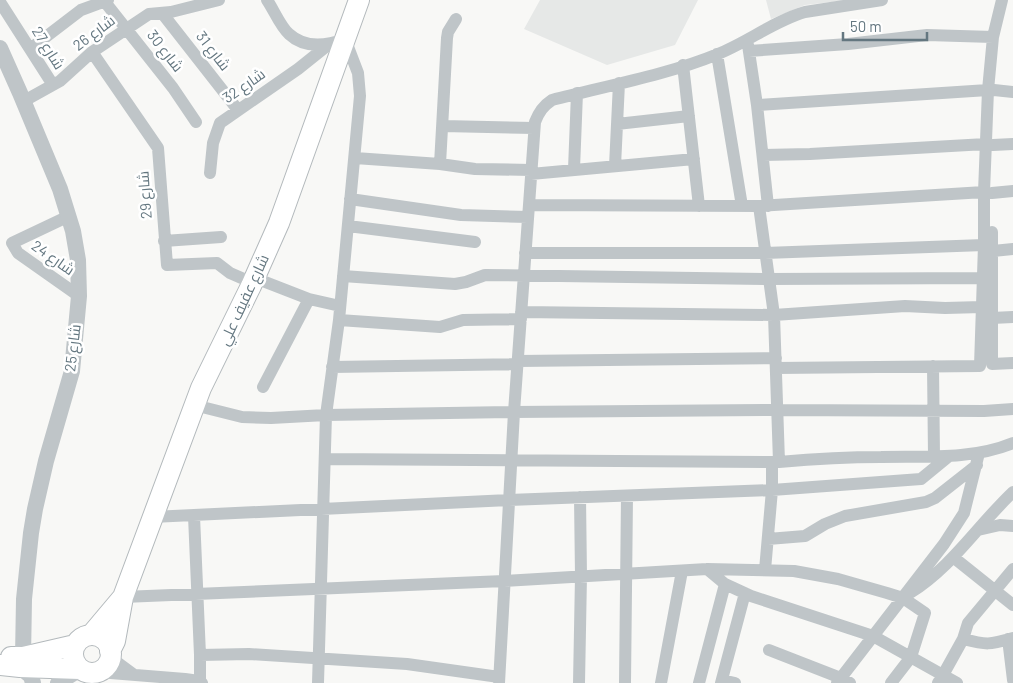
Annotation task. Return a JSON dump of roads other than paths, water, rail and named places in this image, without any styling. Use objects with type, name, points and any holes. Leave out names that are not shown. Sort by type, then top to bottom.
[{"type":"main road","name":"شارع عفيف علي","points":[[98,667],[115,641],[123,597],[200,388],[254,280],[279,223],[337,42],[359,0]]},
{"type":"main road","name":"شارع عفيف علي","points":[[83,640],[123,597]]},
{"type":"main road","points":[[8,659],[83,640],[102,638],[109,646],[98,667]]},
{"type":"main road","points":[[83,640],[73,658],[98,667]]},
{"type":"main road","points":[[8,659],[98,667]]},
{"type":"street","name":"شارع 26","points":[[24,101],[60,81],[92,52],[148,14],[162,13],[218,0]]},
{"type":"street","points":[[748,46],[793,16],[805,12],[882,0]]},
{"type":"street","points":[[1002,0],[993,37],[988,248],[992,318],[992,364],[1013,363]]},
{"type":"street","points":[[991,90],[1010,0]]},
{"type":"street","points":[[30,49],[81,10],[106,1]]},
{"type":"street","name":"شارع 30","points":[[106,1],[173,88],[196,122]]},
{"type":"street","name":"شارع 27","points":[[0,2],[53,85]]},
{"type":"street","points":[[274,4],[288,33],[303,43],[337,42],[358,73],[359,88],[355,158],[340,306],[326,415],[318,683]]},
{"type":"street","name":"شارع 31","points":[[162,13],[238,110]]},
{"type":"street","points":[[440,164],[447,38],[448,32],[456,19]]},
{"type":"street","points":[[200,655],[249,654],[319,657],[407,664],[499,680],[514,412],[534,122],[544,106],[552,100],[748,46],[848,44],[927,36],[993,37]]},
{"type":"street","name":"شارع 32","points":[[210,173],[213,143],[220,122],[337,42]]},
{"type":"street","points":[[748,46],[763,155],[765,253],[774,315],[776,363],[776,462],[765,570]]},
{"type":"street","name":"شارع 25","points":[[0,48],[60,189],[74,231],[78,260],[79,296],[72,370],[35,509],[24,599],[8,659]]},
{"type":"street","name":"شارع 29","points":[[92,52],[158,148],[167,265],[217,263],[230,273],[254,280]]},
{"type":"street","points":[[717,54],[742,206]]},
{"type":"street","points":[[684,65],[699,206]]},
{"type":"street","points":[[615,166],[619,83]]},
{"type":"street","points":[[757,105],[991,90],[1013,92]]},
{"type":"street","points":[[574,169],[578,94]]},
{"type":"street","points":[[617,124],[689,116]]},
{"type":"street","points":[[443,126],[534,128]]},
{"type":"street","points":[[763,155],[1013,144]]},
{"type":"street","points":[[355,158],[531,172],[694,159]]},
{"type":"street","points":[[350,199],[461,215],[528,211],[763,206],[1013,191]]},
{"type":"street","name":"شارع 24","points":[[6,246],[68,216]]},
{"type":"street","points":[[348,226],[474,242]]},
{"type":"street","points":[[164,240],[222,237]]},
{"type":"street","name":"شارع 24","points":[[6,246],[79,296]]},
{"type":"street","points":[[332,367],[518,362],[980,366],[983,278],[988,248]]},
{"type":"street","points":[[526,253],[765,253],[1013,249]]},
{"type":"street","points":[[343,276],[455,284],[484,275],[769,279],[983,278]]},
{"type":"street","points":[[254,280],[309,299],[340,306]]},
{"type":"street","points":[[263,387],[309,299]]},
{"type":"street","points":[[338,320],[440,327],[463,320],[521,316],[774,315],[904,306],[982,307]]},
{"type":"street","points":[[992,318],[1013,317]]},
{"type":"street","points":[[933,366],[934,456]]},
{"type":"street","points":[[194,405],[242,417],[272,418],[326,415],[514,412],[984,411],[1013,409]]},
{"type":"street","points":[[768,539],[805,536],[825,524],[845,516],[926,502],[935,498],[978,459],[1013,443]]},
{"type":"street","points":[[325,460],[776,462],[846,457],[934,456],[978,459]]},
{"type":"street","points":[[152,517],[772,490],[921,479],[949,456]]},
{"type":"street","points":[[769,650],[843,681],[873,636],[944,544],[964,513],[978,459]]},
{"type":"street","points":[[903,598],[928,582],[978,530],[992,512],[1013,492]]},
{"type":"street","points":[[626,683],[628,496]]},
{"type":"street","points":[[579,683],[580,498]]},
{"type":"street","points":[[58,683],[98,667],[133,674],[200,682],[194,516]]},
{"type":"street","points":[[978,530],[1000,525],[1013,526]]},
{"type":"street","points":[[953,557],[1013,605]]},
{"type":"street","points":[[123,597],[504,581],[707,569],[806,572],[838,579],[903,598],[925,612],[911,657],[892,683]]},
{"type":"street","points":[[707,569],[725,584],[745,593],[873,636],[911,657],[941,679],[956,683]]},
{"type":"street","points":[[941,679],[963,639],[968,623],[1013,569]]},
{"type":"street","points":[[661,683],[682,571]]},
{"type":"street","points":[[700,683],[725,584]]},
{"type":"street","points":[[726,682],[745,593]]},
{"type":"street","points":[[963,639],[984,644],[1010,638],[1013,680]]},
{"type":"street","points":[[8,659],[31,676],[33,683]]},
{"type":"street","points":[[98,667],[133,674]]}]
